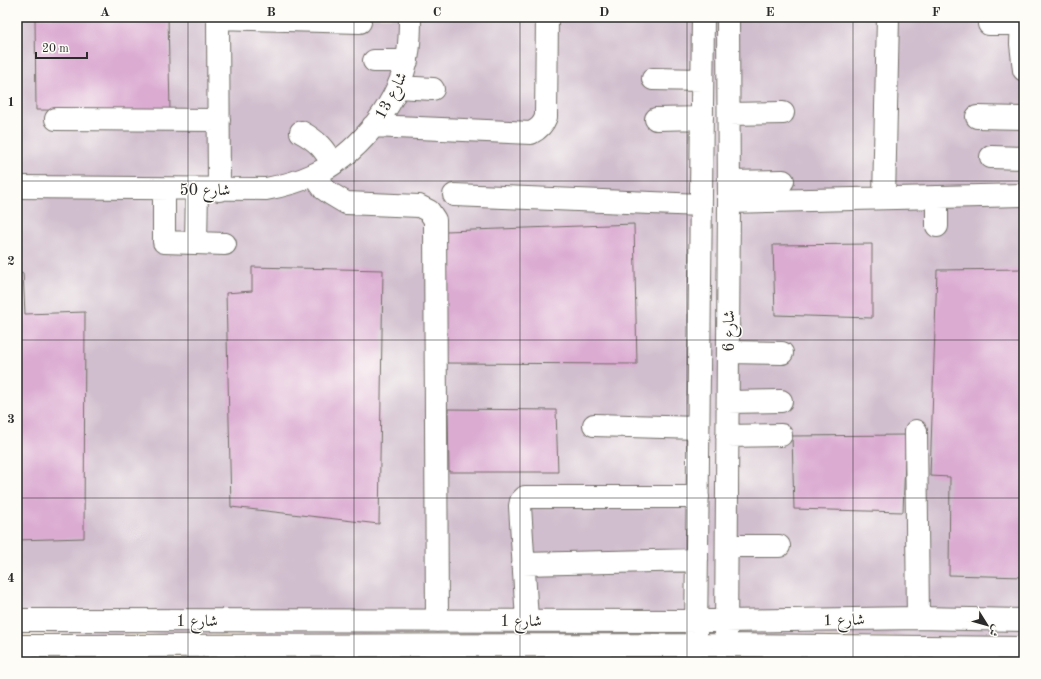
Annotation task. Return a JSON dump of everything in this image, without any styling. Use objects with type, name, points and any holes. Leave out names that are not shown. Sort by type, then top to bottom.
[{"type":"street","name":"شارع 13","points":[[374,126],[398,87],[407,61],[410,17]]},
{"type":"street","points":[[374,126],[531,133],[536,130],[540,127],[546,117],[547,17]]},
{"type":"street","name":"شارع 6","points":[[696,645],[703,17]]},
{"type":"street","name":"شارع 6","points":[[726,645],[729,192],[728,17]]},
{"type":"street","points":[[884,198],[888,17]]},
{"type":"street","points":[[219,190],[218,18],[360,22]]},
{"type":"street","points":[[989,24],[1022,21],[1021,44],[1024,70]]},
{"type":"street","points":[[374,61],[407,61]]},
{"type":"street","points":[[653,79],[702,80]]},
{"type":"street","points":[[398,87],[433,89]]},
{"type":"street","points":[[729,114],[783,114]]},
{"type":"street","points":[[977,117],[1024,118]]},
{"type":"street","points":[[656,119],[702,118]]},
{"type":"street","points":[[56,119],[219,120]]},
{"type":"street","name":"شارع 50","points":[[17,187],[219,190],[266,189],[291,184],[323,170],[347,153],[374,126]]},
{"type":"street","points":[[301,132],[320,144],[327,153],[323,170],[324,189],[331,194],[346,203],[419,206],[429,211],[435,220],[437,621]]},
{"type":"street","points":[[991,157],[1024,158]]},
{"type":"street","points":[[729,192],[783,181]]},
{"type":"street","points":[[164,189],[164,242],[225,244]]},
{"type":"street","points":[[196,243],[197,189]]},
{"type":"street","points":[[729,192],[884,198],[1024,195]]},
{"type":"street","points":[[454,195],[701,205]]},
{"type":"street","points":[[937,197],[937,226]]},
{"type":"street","points":[[728,352],[782,352]]},
{"type":"street","points":[[728,402],[781,402]]},
{"type":"street","points":[[594,425],[698,428]]},
{"type":"street","points":[[916,431],[918,618]]},
{"type":"street","points":[[728,436],[781,435]]},
{"type":"street","points":[[527,620],[520,506],[521,501],[524,498],[698,497]]},
{"type":"street","points":[[727,546],[779,546]]},
{"type":"street","points":[[523,564],[697,560]]},
{"type":"street","name":"شارع 1","points":[[17,620],[726,621],[918,618],[1024,620]]},
{"type":"street","points":[[496,620],[496,645]]},
{"type":"street","name":"شارع 1","points":[[17,646],[726,645],[1024,648]]},
{"type":"shaded area","points":[[17,17],[1024,17],[1024,638],[17,634]]},
{"type":"building","points":[[35,17],[168,17],[170,111],[36,110]]},
{"type":"building","points":[[634,224],[637,364],[443,363],[446,231]]},
{"type":"building","points":[[872,244],[872,318],[775,315],[773,245]]},
{"type":"building","points":[[252,267],[383,270],[379,524],[231,507],[226,293],[252,291]]},
{"type":"building","points":[[1024,269],[1024,577],[949,575],[950,477],[930,476],[937,270]]},
{"type":"building","points":[[23,273],[25,314],[85,312],[84,538],[17,540],[17,274]]},
{"type":"building","points":[[448,409],[556,410],[558,472],[449,472]]},
{"type":"building","points":[[906,435],[903,512],[794,509],[792,436]]}]
